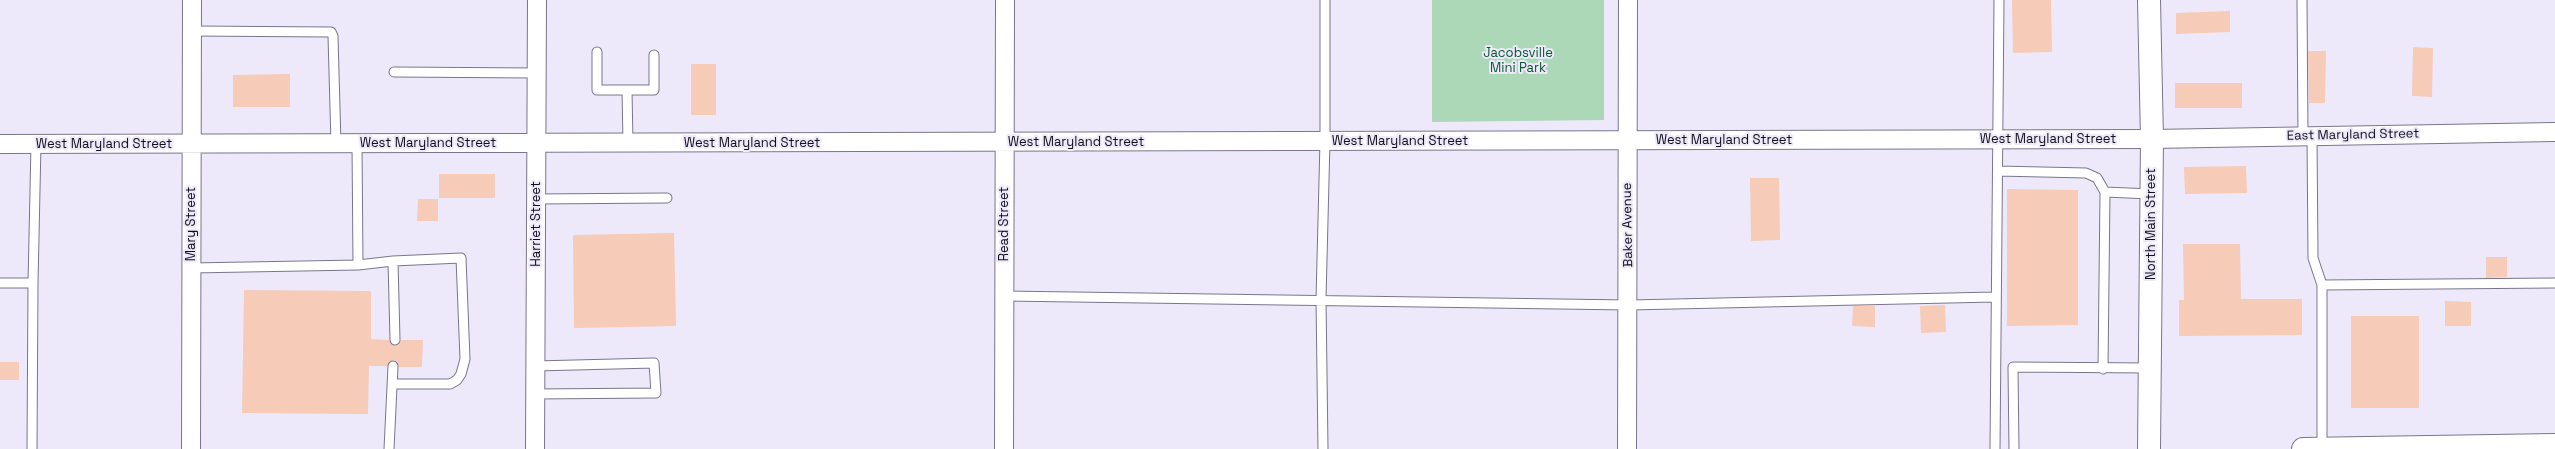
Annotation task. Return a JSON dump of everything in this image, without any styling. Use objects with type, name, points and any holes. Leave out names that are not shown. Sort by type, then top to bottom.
[{"type":"street","name":"Mary Street","points":[[191,449],[192,0]]},
{"type":"street","name":"Harriet Street","points":[[535,449],[537,0]]},
{"type":"street","name":"Read Street","points":[[1004,449],[1005,0]]},
{"type":"street","name":"Baker Avenue","points":[[1627,449],[1629,305],[1627,140],[1628,0]]},
{"type":"street","name":"North Main Street","points":[[2149,0],[2152,139],[2149,449]]},
{"type":"street","name":"East Maryland Street","points":[[2152,139],[2555,132]]},
{"type":"street","name":"West Maryland Street","points":[[0,144],[2152,139]]},
{"type":"street","points":[[2303,449],[2555,445]]},
{"type":"lane","points":[[1322,449],[1321,299],[1326,141],[1325,0]]},
{"type":"lane","points":[[1995,449],[1995,297],[1999,139],[1999,0]]},
{"type":"lane","points":[[2302,0],[2313,258],[2322,285],[2322,449]]},
{"type":"lane","points":[[192,31],[331,32],[333,36],[336,144]]},
{"type":"lane","points":[[597,52],[597,90],[654,90],[654,55]]},
{"type":"lane","points":[[394,72],[536,73]]},
{"type":"lane","points":[[628,90],[628,143]]},
{"type":"lane","points":[[32,449],[36,144]]},
{"type":"lane","points":[[356,144],[358,265]]},
{"type":"lane","points":[[1998,171],[2086,173],[2097,178],[2105,192],[2103,369]]},
{"type":"lane","points":[[2105,192],[2151,194]]},
{"type":"lane","points":[[536,199],[667,198]]},
{"type":"lane","points":[[191,268],[358,265],[393,260],[461,258],[464,359],[461,374],[457,380],[450,384],[392,384]]},
{"type":"lane","points":[[393,260],[395,340]]},
{"type":"lane","points":[[0,283],[33,283]]},
{"type":"lane","points":[[2322,285],[2555,283]]},
{"type":"lane","points":[[1004,296],[1321,299],[1629,305],[1995,297]]},
{"type":"lane","points":[[535,366],[654,363],[656,392],[535,394]]},
{"type":"lane","points":[[389,449],[393,366]]},
{"type":"lane","points":[[2014,449],[2013,367],[2103,369],[2150,368]]},
{"type":"green space","name":"Jacobsville Mini Park","points":[[1432,0],[1604,0],[1604,120],[1432,122]]},
{"type":"building","points":[[2012,0],[2051,0],[2052,52],[2013,53]]},
{"type":"building","points":[[2230,11],[2230,32],[2176,34],[2176,13]]},
{"type":"building","points":[[2413,47],[2433,48],[2432,97],[2412,96]]},
{"type":"building","points":[[2308,51],[2326,51],[2325,103],[2309,103]]},
{"type":"building","points":[[691,64],[716,64],[716,115],[691,115]]},
{"type":"building","points":[[290,74],[290,107],[233,107],[233,75]]},
{"type":"building","points":[[2175,83],[2242,83],[2242,108],[2175,108]]},
{"type":"building","points":[[2246,166],[2247,193],[2185,194],[2184,167]]},
{"type":"building","points":[[439,174],[495,174],[495,198],[439,198]]},
{"type":"building","points":[[1750,178],[1779,178],[1780,240],[1751,241]]},
{"type":"building","points":[[2007,189],[2078,190],[2078,325],[2007,326]]},
{"type":"building","points":[[418,199],[438,199],[438,221],[417,221]]},
{"type":"building","points":[[674,233],[676,326],[574,328],[573,235]]},
{"type":"building","points":[[2183,244],[2240,244],[2241,299],[2302,299],[2302,335],[2179,336],[2179,300],[2184,300]]},
{"type":"building","points":[[2486,257],[2507,257],[2507,277],[2486,278]]},
{"type":"building","points":[[244,290],[371,291],[371,339],[389,340],[395,346],[398,345],[401,340],[423,340],[422,367],[399,367],[397,361],[393,360],[387,366],[369,366],[368,414],[242,413]]},
{"type":"building","points":[[2445,301],[2471,302],[2471,326],[2445,326]]},
{"type":"building","points":[[1945,305],[1946,332],[1921,333],[1920,306]]},
{"type":"building","points":[[1853,306],[1875,306],[1875,327],[1852,326]]},
{"type":"building","points":[[2351,316],[2419,316],[2419,408],[2351,408]]},
{"type":"building","points":[[0,362],[19,362],[19,380],[0,380]]}]
